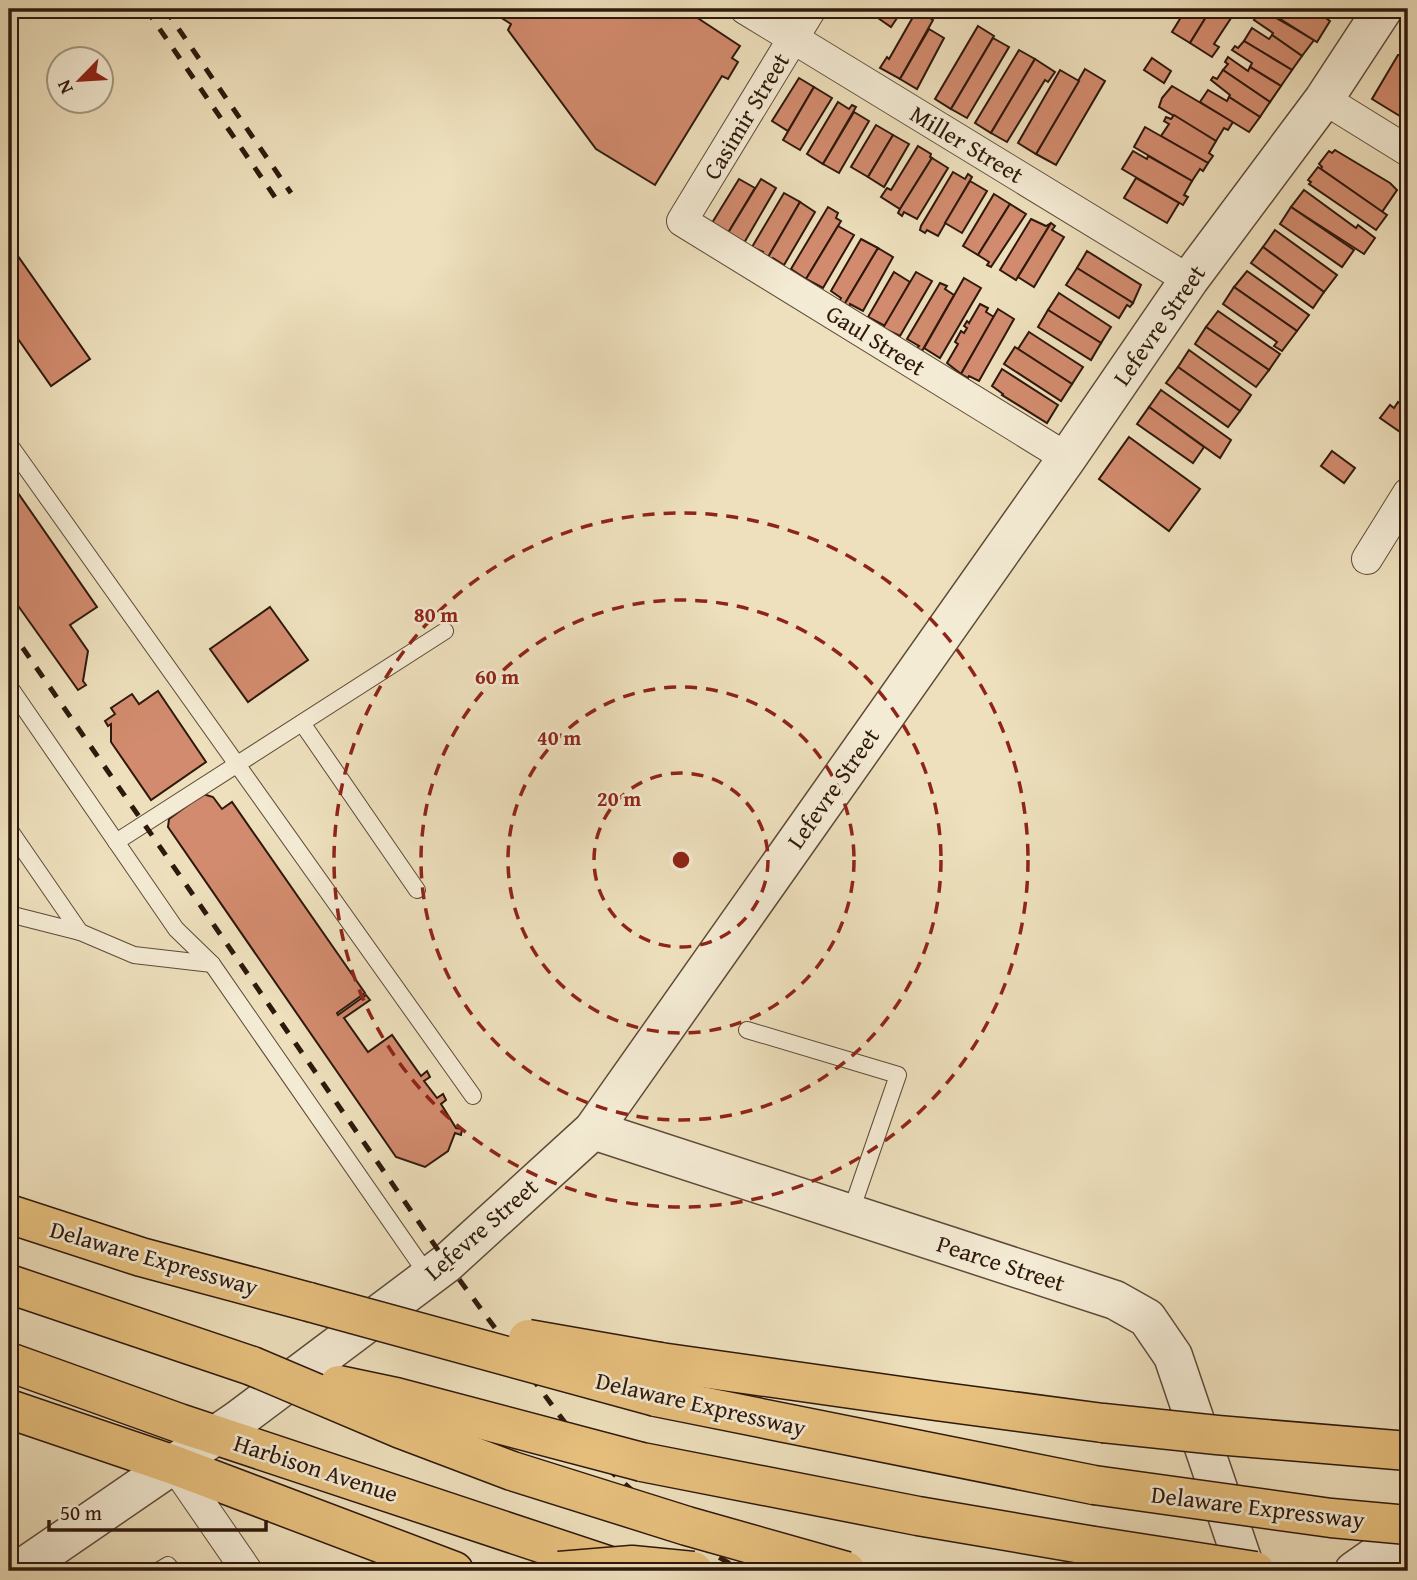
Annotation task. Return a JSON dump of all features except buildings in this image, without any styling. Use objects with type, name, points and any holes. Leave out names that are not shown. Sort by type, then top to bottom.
[{"type":"main road","name":"Delaware Expressway","points":[[9,1214],[141,1257],[309,1302],[658,1380],[1094,1485],[1331,1518],[1408,1525]]},
{"type":"main road","points":[[9,1284],[252,1366],[401,1429],[512,1471],[687,1526],[846,1571]]},
{"type":"main road","name":"Harbison Avenue","points":[[9,1362],[216,1435],[624,1571]]},
{"type":"main road","points":[[252,1366],[396,1397],[642,1462],[918,1516],[1255,1571]]},
{"type":"main road","points":[[658,1380],[1217,1436],[1408,1451]]},
{"type":"main road","name":"Harbison Avenue","points":[[9,1409],[174,1465],[454,1571]]},
{"type":"main road","points":[[559,1571],[632,1565],[693,1571]]},
{"type":"street","name":"Miller Street","points":[[745,9],[1189,280]]},
{"type":"street","name":"Casimir Street","points":[[684,223],[682,221],[811,9]]},
{"type":"street","name":"Lefevre Street","points":[[18,1571],[216,1435],[429,1277],[593,1130],[1067,458],[1189,280],[1324,99],[1373,12]]},
{"type":"street","points":[[1324,99],[1408,151]]},
{"type":"street","name":"Gaul Street","points":[[684,223],[1067,458]]},
{"type":"street","points":[[1367,559],[1408,493]]},
{"type":"street","name":"Pearce Street","points":[[593,1130],[1115,1300],[1147,1318],[1173,1356],[1246,1571]]},
{"type":"street","points":[[174,1465],[247,1571]]},
{"type":"street","points":[[1354,1571],[1408,1533]]},
{"type":"lane","points":[[9,444],[473,1096]]},
{"type":"lane","points":[[116,842],[445,631]]},
{"type":"lane","points":[[9,686],[176,929],[212,964],[429,1277]]},
{"type":"lane","points":[[302,723],[417,890]]},
{"type":"lane","points":[[9,829],[80,932]]},
{"type":"lane","points":[[9,915],[80,932],[134,956],[212,964]]},
{"type":"lane","points":[[747,1030],[898,1075],[850,1214]]},
{"type":"lane","points":[[158,1571],[168,1565],[173,1571]]},
{"type":"railway","points":[[146,9],[279,203]]},
{"type":"railway","points":[[165,9],[291,193]]},
{"type":"railway","points":[[9,628],[447,1263],[583,1447],[684,1536],[742,1571]]}]
